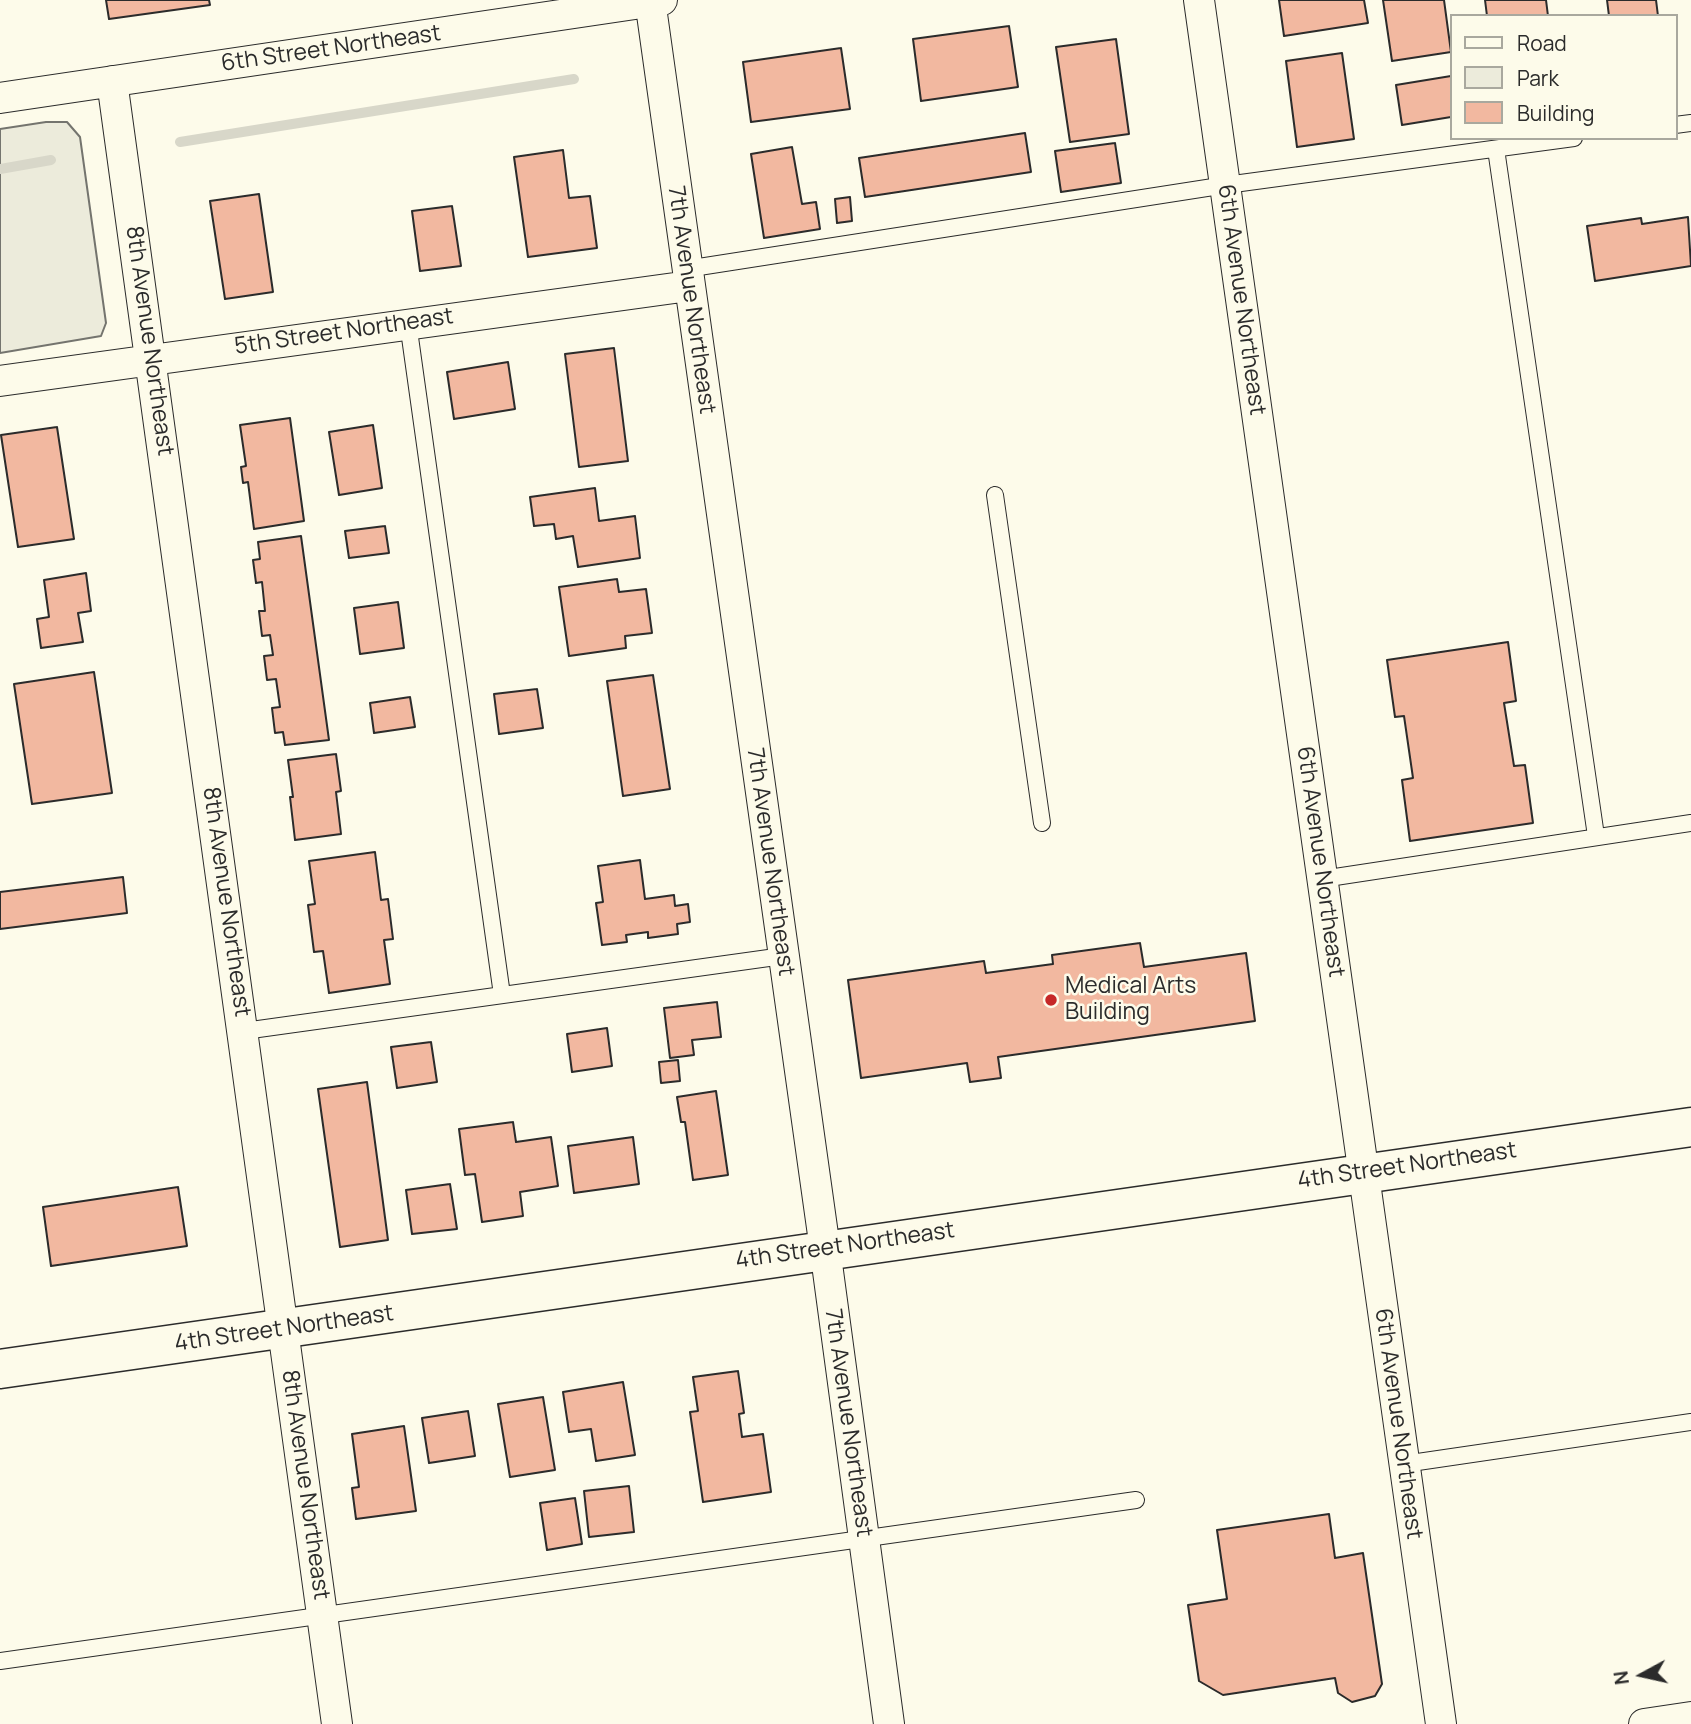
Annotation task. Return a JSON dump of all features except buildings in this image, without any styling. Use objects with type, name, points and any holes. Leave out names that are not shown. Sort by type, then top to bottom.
[{"type":"main road","name":"4th Street Northeast","points":[[0,1369],[1691,1127]]},
{"type":"street","name":"6th Avenue Northeast","points":[[1199,0],[1441,1724]]},
{"type":"street","name":"6th Street Northeast","points":[[0,98],[654,1]]},
{"type":"street","name":"7th Avenue Northeast","points":[[654,1],[687,277],[825,1249],[888,1724]]},
{"type":"street","name":"8th Avenue Northeast","points":[[112,81],[337,1724]]},
{"type":"street","name":"5th Street Northeast","points":[[0,381],[408,323],[687,277]]},
{"type":"street","points":[[1644,1724],[1691,1717]]},
{"type":"lane","points":[[687,277],[1226,186],[1560,140]]},
{"type":"lane","points":[[1496,149],[1596,836]]},
{"type":"lane","points":[[408,323],[502,995]]},
{"type":"lane","points":[[995,495],[1042,823]]},
{"type":"lane","points":[[1322,879],[1691,822]]},
{"type":"lane","points":[[243,1031],[783,956]]},
{"type":"lane","points":[[1404,1464],[1691,1422]]},
{"type":"lane","points":[[0,1661],[1136,1500]]},
{"type":"green space","points":[[46,122],[67,122],[80,137],[106,323],[101,336],[0,353],[0,129]]},
{"type":"waterway","points":[[180,142],[574,79]]},
{"type":"waterway","points":[[0,169],[51,160]]},
{"type":"place","name":"Medical Arts Building","points":[[1051,1000]]}]
